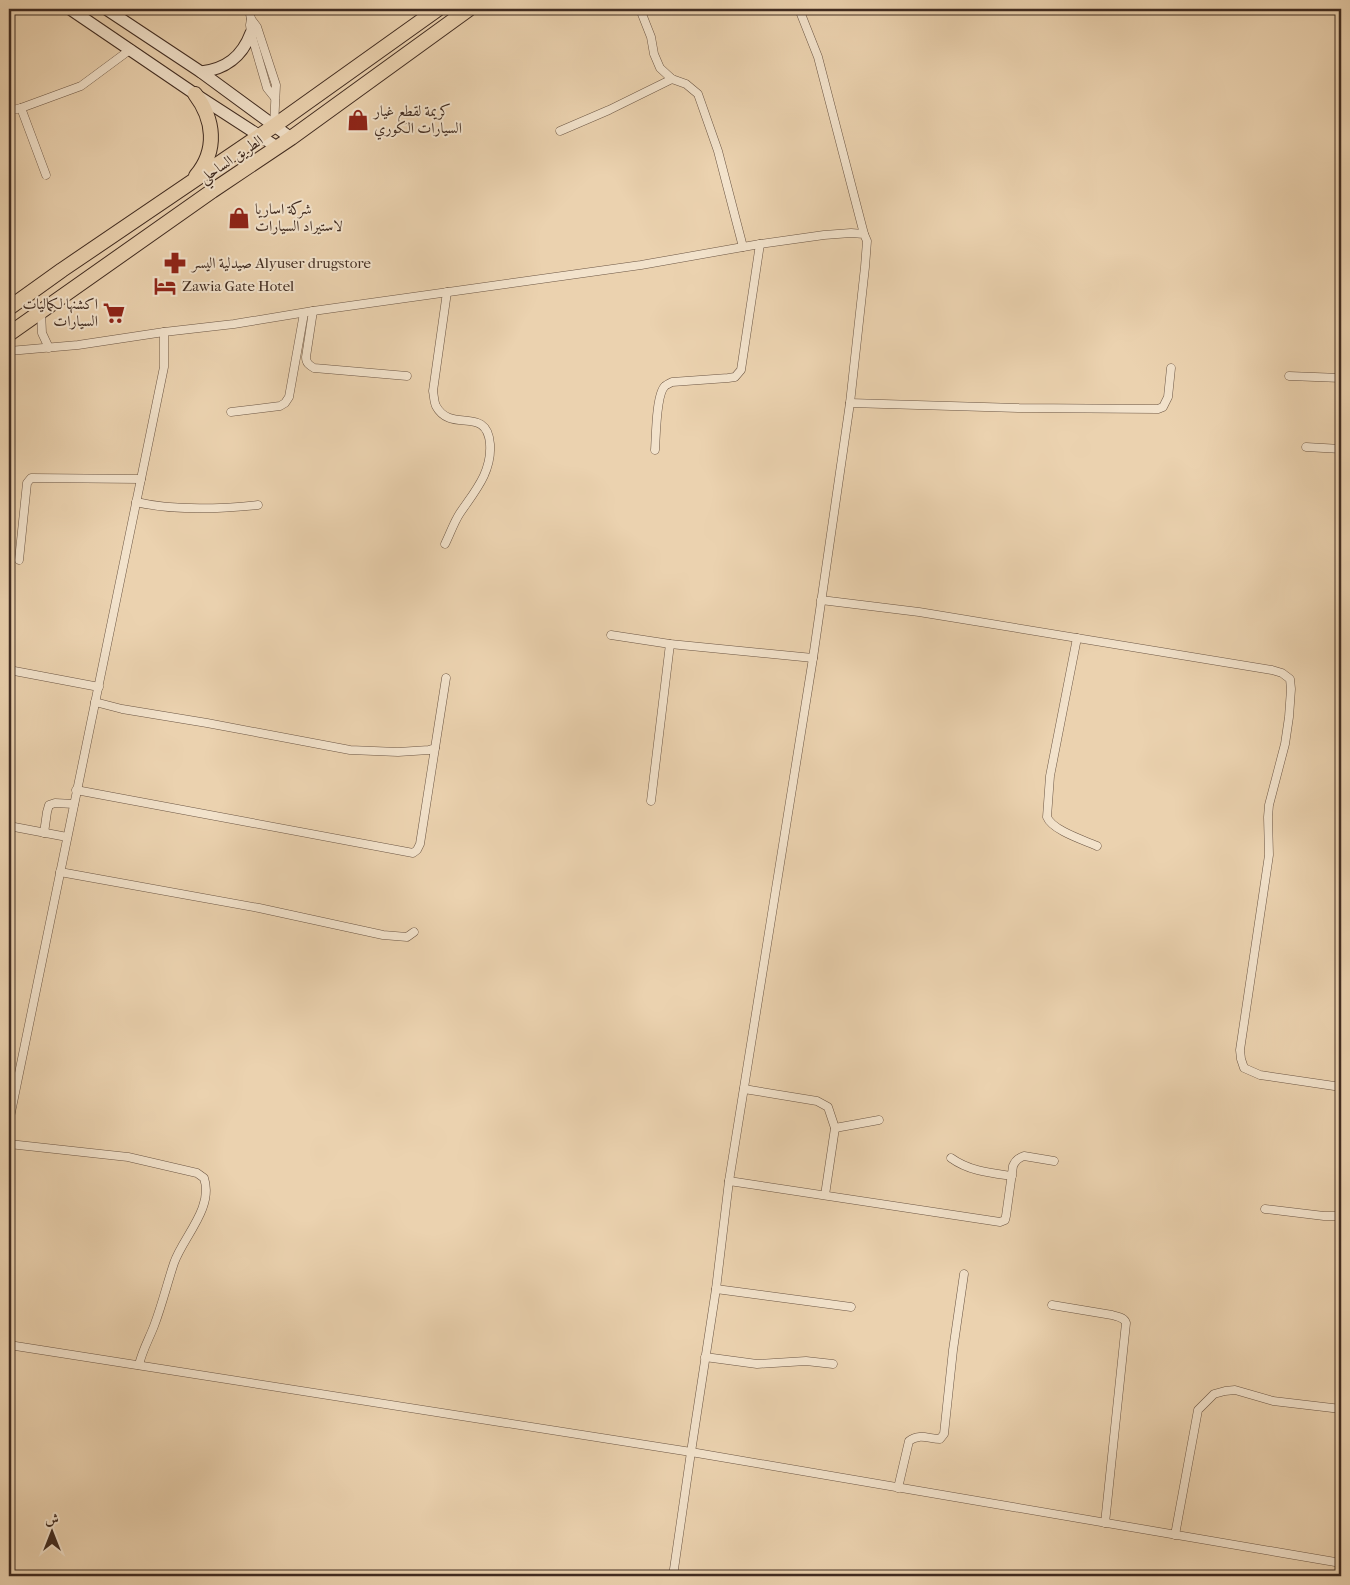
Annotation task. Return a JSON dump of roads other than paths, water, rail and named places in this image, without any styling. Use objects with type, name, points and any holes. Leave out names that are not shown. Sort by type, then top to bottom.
[{"type":"highway","name":"الطريق الساحلي","points":[[9,308],[192,180],[274,126],[438,9]]},
{"type":"highway","name":"الطريق الساحلي","points":[[9,334],[212,191],[291,138],[469,9]]},
{"type":"highway","points":[[192,180],[206,161],[211,138],[207,114],[195,94]]},
{"type":"main road","points":[[70,9],[277,147]]},
{"type":"main road","points":[[106,9],[201,72],[291,138]]},
{"type":"main road","points":[[201,72],[220,68],[228,64],[243,51],[251,34]]},
{"type":"street","points":[[249,9],[251,34],[267,88],[275,98]]},
{"type":"street","points":[[640,9],[660,68],[672,79],[686,84],[698,94],[718,151],[743,247]]},
{"type":"street","points":[[674,1576],[690,1452],[716,1289],[729,1181],[813,658],[850,403],[866,268],[867,241],[818,57],[799,9]]},
{"type":"street","points":[[251,19],[257,27],[274,76],[277,90],[274,126]]},
{"type":"street","points":[[9,111],[81,86],[131,49]]},
{"type":"street","points":[[560,131],[609,110],[672,79]]},
{"type":"street","points":[[21,108],[46,175]]},
{"type":"street","points":[[9,351],[78,345],[234,324],[824,235],[864,234]]},
{"type":"street","points":[[655,450],[659,400],[662,390],[666,385],[672,382],[735,377],[741,370],[760,244]]},
{"type":"street","points":[[445,544],[459,515],[478,488],[485,473],[488,466],[490,444],[487,431],[479,422],[452,420],[442,414],[436,406],[433,391],[446,292]]},
{"type":"street","points":[[41,311],[42,333],[49,348]]},
{"type":"street","points":[[313,311],[306,357],[310,366],[314,368],[407,376]]},
{"type":"street","points":[[231,412],[280,406],[285,403],[289,396],[304,313]]},
{"type":"street","points":[[9,1122],[164,367],[164,332]]},
{"type":"street","points":[[850,403],[1019,408],[1158,408],[1163,407],[1168,397],[1171,368]]},
{"type":"street","points":[[1289,376],[1341,378]]},
{"type":"street","points":[[1306,447],[1341,448]]},
{"type":"street","points":[[19,560],[27,483],[31,478],[141,479]]},
{"type":"street","points":[[136,502],[154,506],[186,508],[258,505]]},
{"type":"street","points":[[821,600],[920,612],[1272,670],[1282,673],[1290,679],[1289,717],[1285,744],[1269,806],[1268,855],[1240,1060],[1244,1068],[1260,1075],[1341,1087]]},
{"type":"street","points":[[611,635],[670,644],[813,658]]},
{"type":"street","points":[[1077,638],[1050,776],[1047,817],[1049,823],[1057,828],[1096,846]]},
{"type":"street","points":[[651,802],[670,644]]},
{"type":"street","points":[[9,670],[99,686]]},
{"type":"street","points":[[76,790],[413,853],[420,844],[446,678]]},
{"type":"street","points":[[95,702],[122,709],[207,722],[350,750],[398,752],[436,748]]},
{"type":"street","points":[[44,833],[49,805],[55,803],[74,804]]},
{"type":"street","points":[[9,826],[67,837]]},
{"type":"street","points":[[60,872],[259,908],[383,935],[407,937],[414,932]]},
{"type":"street","points":[[744,1089],[817,1101],[828,1107],[835,1128],[825,1195]]},
{"type":"street","points":[[835,1128],[879,1120]]},
{"type":"street","points":[[9,1144],[128,1157],[197,1172],[204,1178],[206,1191],[200,1213],[194,1228],[174,1262],[139,1365]]},
{"type":"street","points":[[729,1181],[1000,1222],[1005,1220],[1013,1166],[1019,1158],[1024,1156],[1054,1162]]},
{"type":"street","points":[[951,1158],[969,1168],[1012,1176]]},
{"type":"street","points":[[1265,1209],[1324,1216],[1341,1216]]},
{"type":"street","points":[[898,1488],[909,1441],[919,1436],[940,1439],[944,1434],[964,1274]]},
{"type":"street","points":[[716,1289],[851,1307]]},
{"type":"street","points":[[1052,1305],[1112,1315],[1125,1320],[1126,1323],[1106,1523]]},
{"type":"street","points":[[9,1345],[690,1452],[1341,1563]]},
{"type":"street","points":[[705,1357],[757,1364],[806,1360],[833,1364]]},
{"type":"street","points":[[1175,1535],[1198,1410],[1214,1394],[1235,1390],[1273,1401],[1341,1409]]},
{"type":"place","name":"كريمة لقطع غيار السيارات الكوري","points":[[358,120]]},
{"type":"place","name":"شركة اساريا لاستيراد السيارات","points":[[239,218]]},
{"type":"place","name":"صيدلية اليسر Alyuser drugstore","points":[[175,263]]},
{"type":"place","name":"Zawia Gate Hotel","points":[[165,286]]},
{"type":"place","name":"اكشنها لكماليات السيارات","points":[[114,313]]}]
